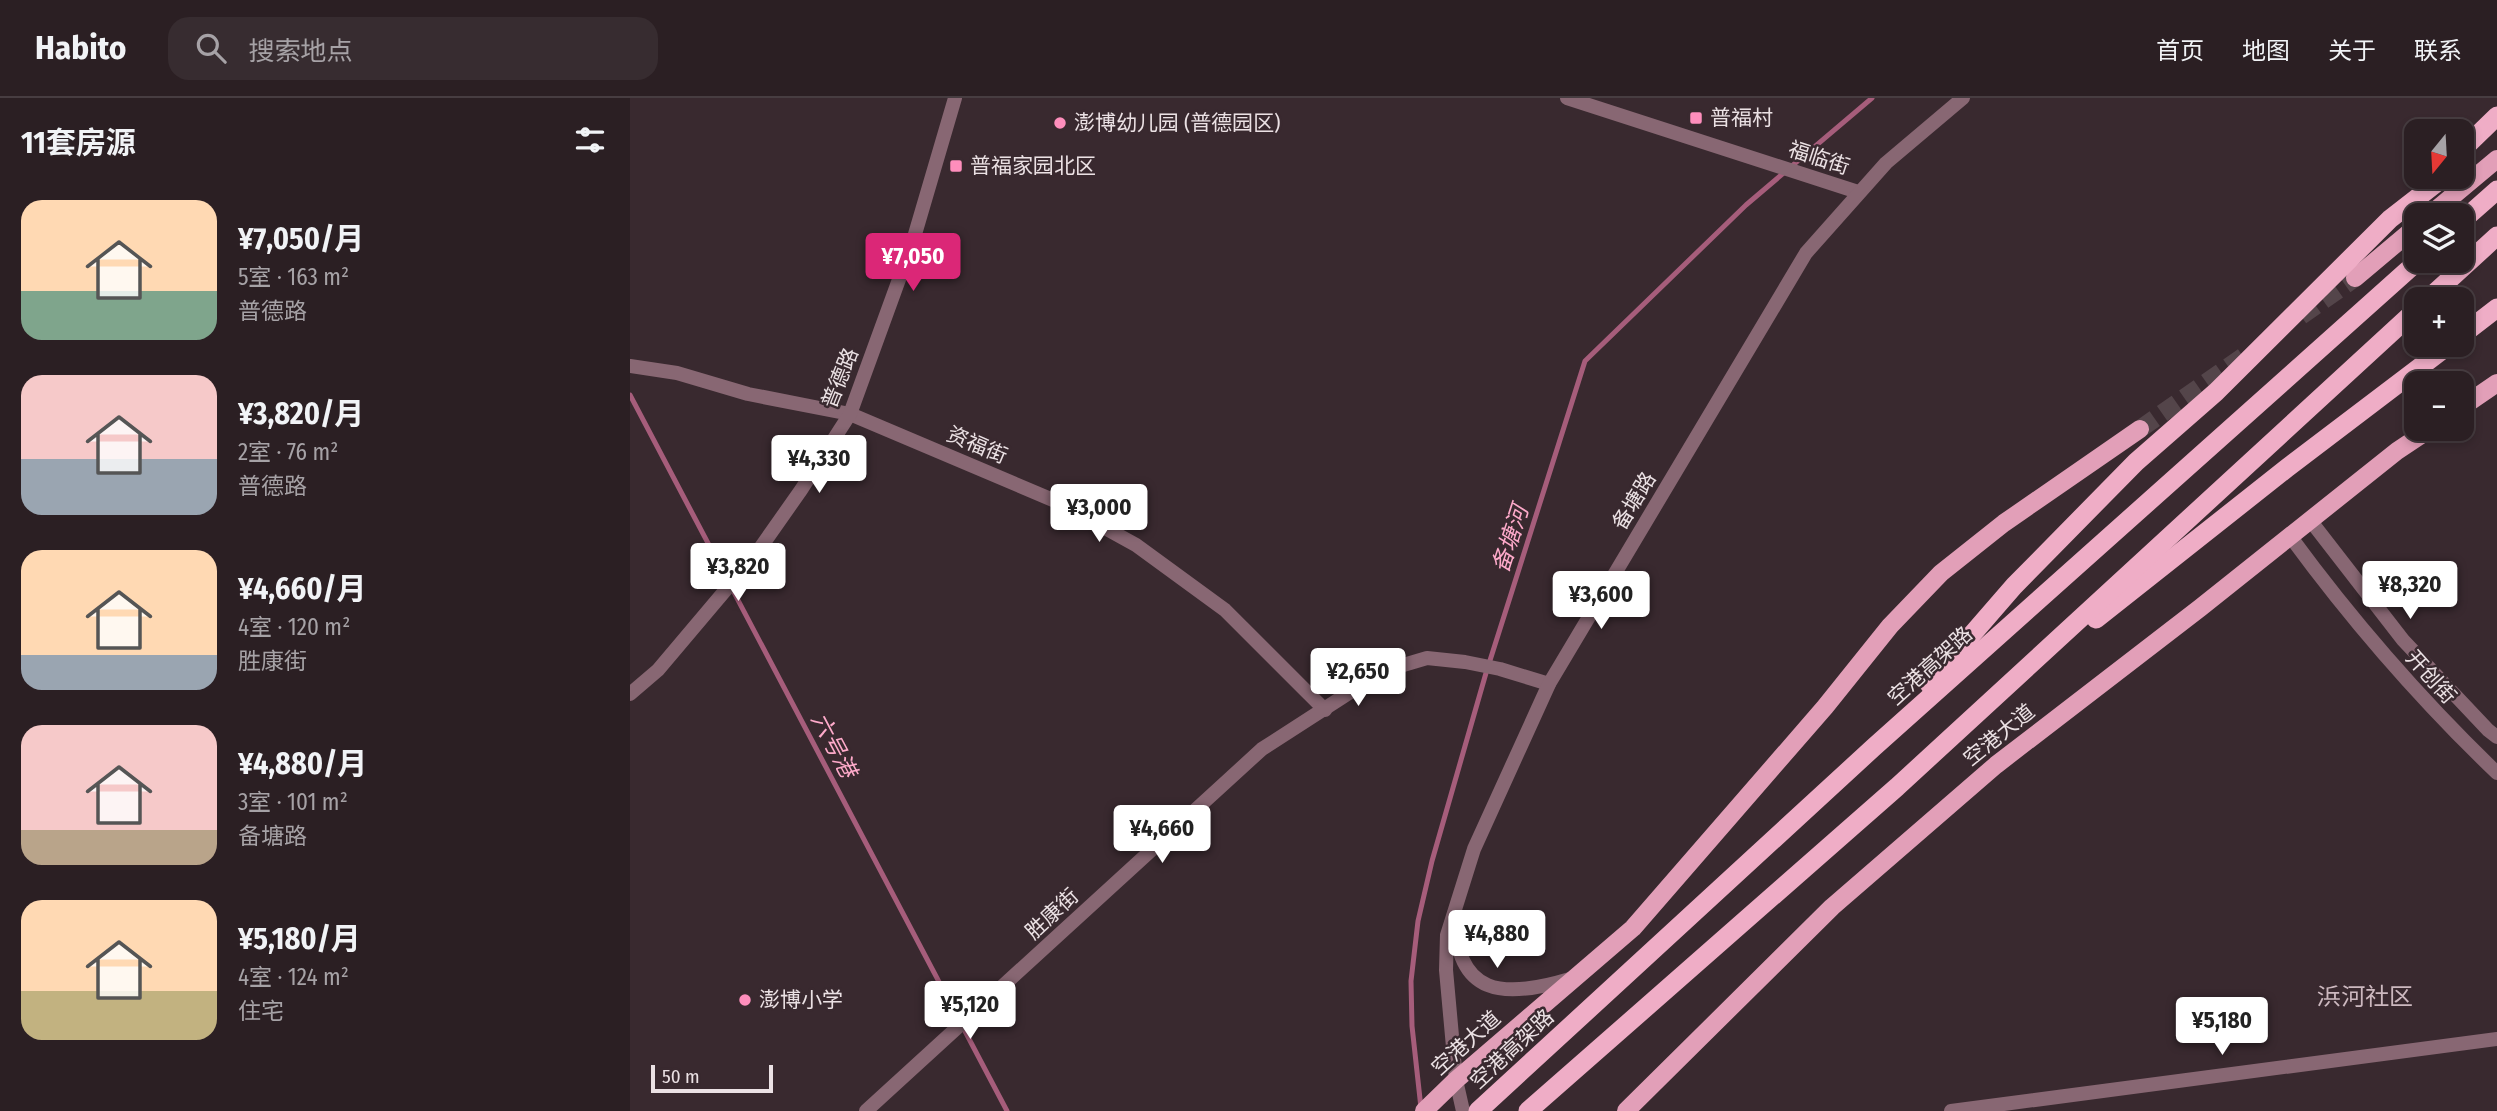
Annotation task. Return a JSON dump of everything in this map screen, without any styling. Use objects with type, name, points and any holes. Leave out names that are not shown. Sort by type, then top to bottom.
[{"type":"highway","points":[[2474,138],[2497,116]]},
{"type":"highway","points":[[2474,153],[2497,135]]},
{"type":"highway","points":[[1874,747],[2014,586],[2057,541],[2136,462],[2226,382],[2421,189]]},
{"type":"highway","points":[[2390,219],[2429,189]]},
{"type":"highway","points":[[2474,211],[2497,190]]},
{"type":"highway","points":[[2441,287],[2497,236]]},
{"type":"highway","name":"空港高架路","points":[[1478,1111],[1874,747],[2405,273]]},
{"type":"highway","points":[[2474,326],[2497,308]]},
{"type":"highway","points":[[1897,787],[2404,321]]},
{"type":"highway","points":[[1528,1111],[1897,787],[2097,619],[2433,357]]},
{"type":"main road","points":[[2444,203],[2497,159]]},
{"type":"main road","points":[[2356,278],[2404,237]]},
{"type":"main road","points":[[2474,399],[2497,383]]},
{"type":"main road","name":"空港大道","points":[[1423,1111],[1633,928],[1825,707],[1890,626],[1941,573],[2004,523],[2140,429]]},
{"type":"main road","name":"空港大道","points":[[1626,1111],[1832,907],[1996,765],[2412,441]]},
{"type":"street","name":"普德路","points":[[630,694],[657,670],[694,629],[756,554],[850,414],[913,241],[955,98]]},
{"type":"street","name":"福临街","points":[[1567,98],[1858,192]]},
{"type":"street","name":"备塘路","points":[[1463,1111],[1456,1080],[1446,970],[1447,935],[1474,849],[1549,684],[1806,253],[1886,163],[1964,98]]},
{"type":"street","name":"资福街","points":[[630,366],[677,373],[748,394],[850,414],[1060,503],[1136,545],[1225,610],[1325,710]]},
{"type":"street","name":"开创街","points":[[2310,520],[2403,640],[2497,737]]},
{"type":"street","name":"开创街","points":[[2290,536],[2374,645],[2445,723],[2497,773]]},
{"type":"street","name":"胜康街","points":[[866,1111],[1262,749],[1371,678],[1427,658],[1500,669],[1549,684]]},
{"type":"street","points":[[1455,904],[1455,932],[1462,961],[1478,981],[1497,990],[1518,991],[1574,978]]},
{"type":"street","points":[[1951,1111],[2497,1039]]},
{"type":"waterway","name":"备塘河","points":[[1421,1108],[1412,1026],[1411,981],[1418,921],[1432,861],[1486,673],[1585,361],[1746,205],[1872,98]]},
{"type":"waterway","name":"六号港","points":[[630,395],[1007,1111]]},
{"type":"tunnel","points":[[2301,316],[2355,278]]},
{"type":"tunnel","points":[[2140,429],[2244,356]]},
{"type":"place","name":"普福村","points":[[1696,118]]},
{"type":"place","name":"澎博幼儿园 (普德园区)","points":[[1060,123]]},
{"type":"place","name":"普福家园北区","points":[[956,166]]},
{"type":"place","name":"澎博小学","points":[[745,1000]]},
{"type":"district","name":"浜河社区","points":[[2365,997]]}]
